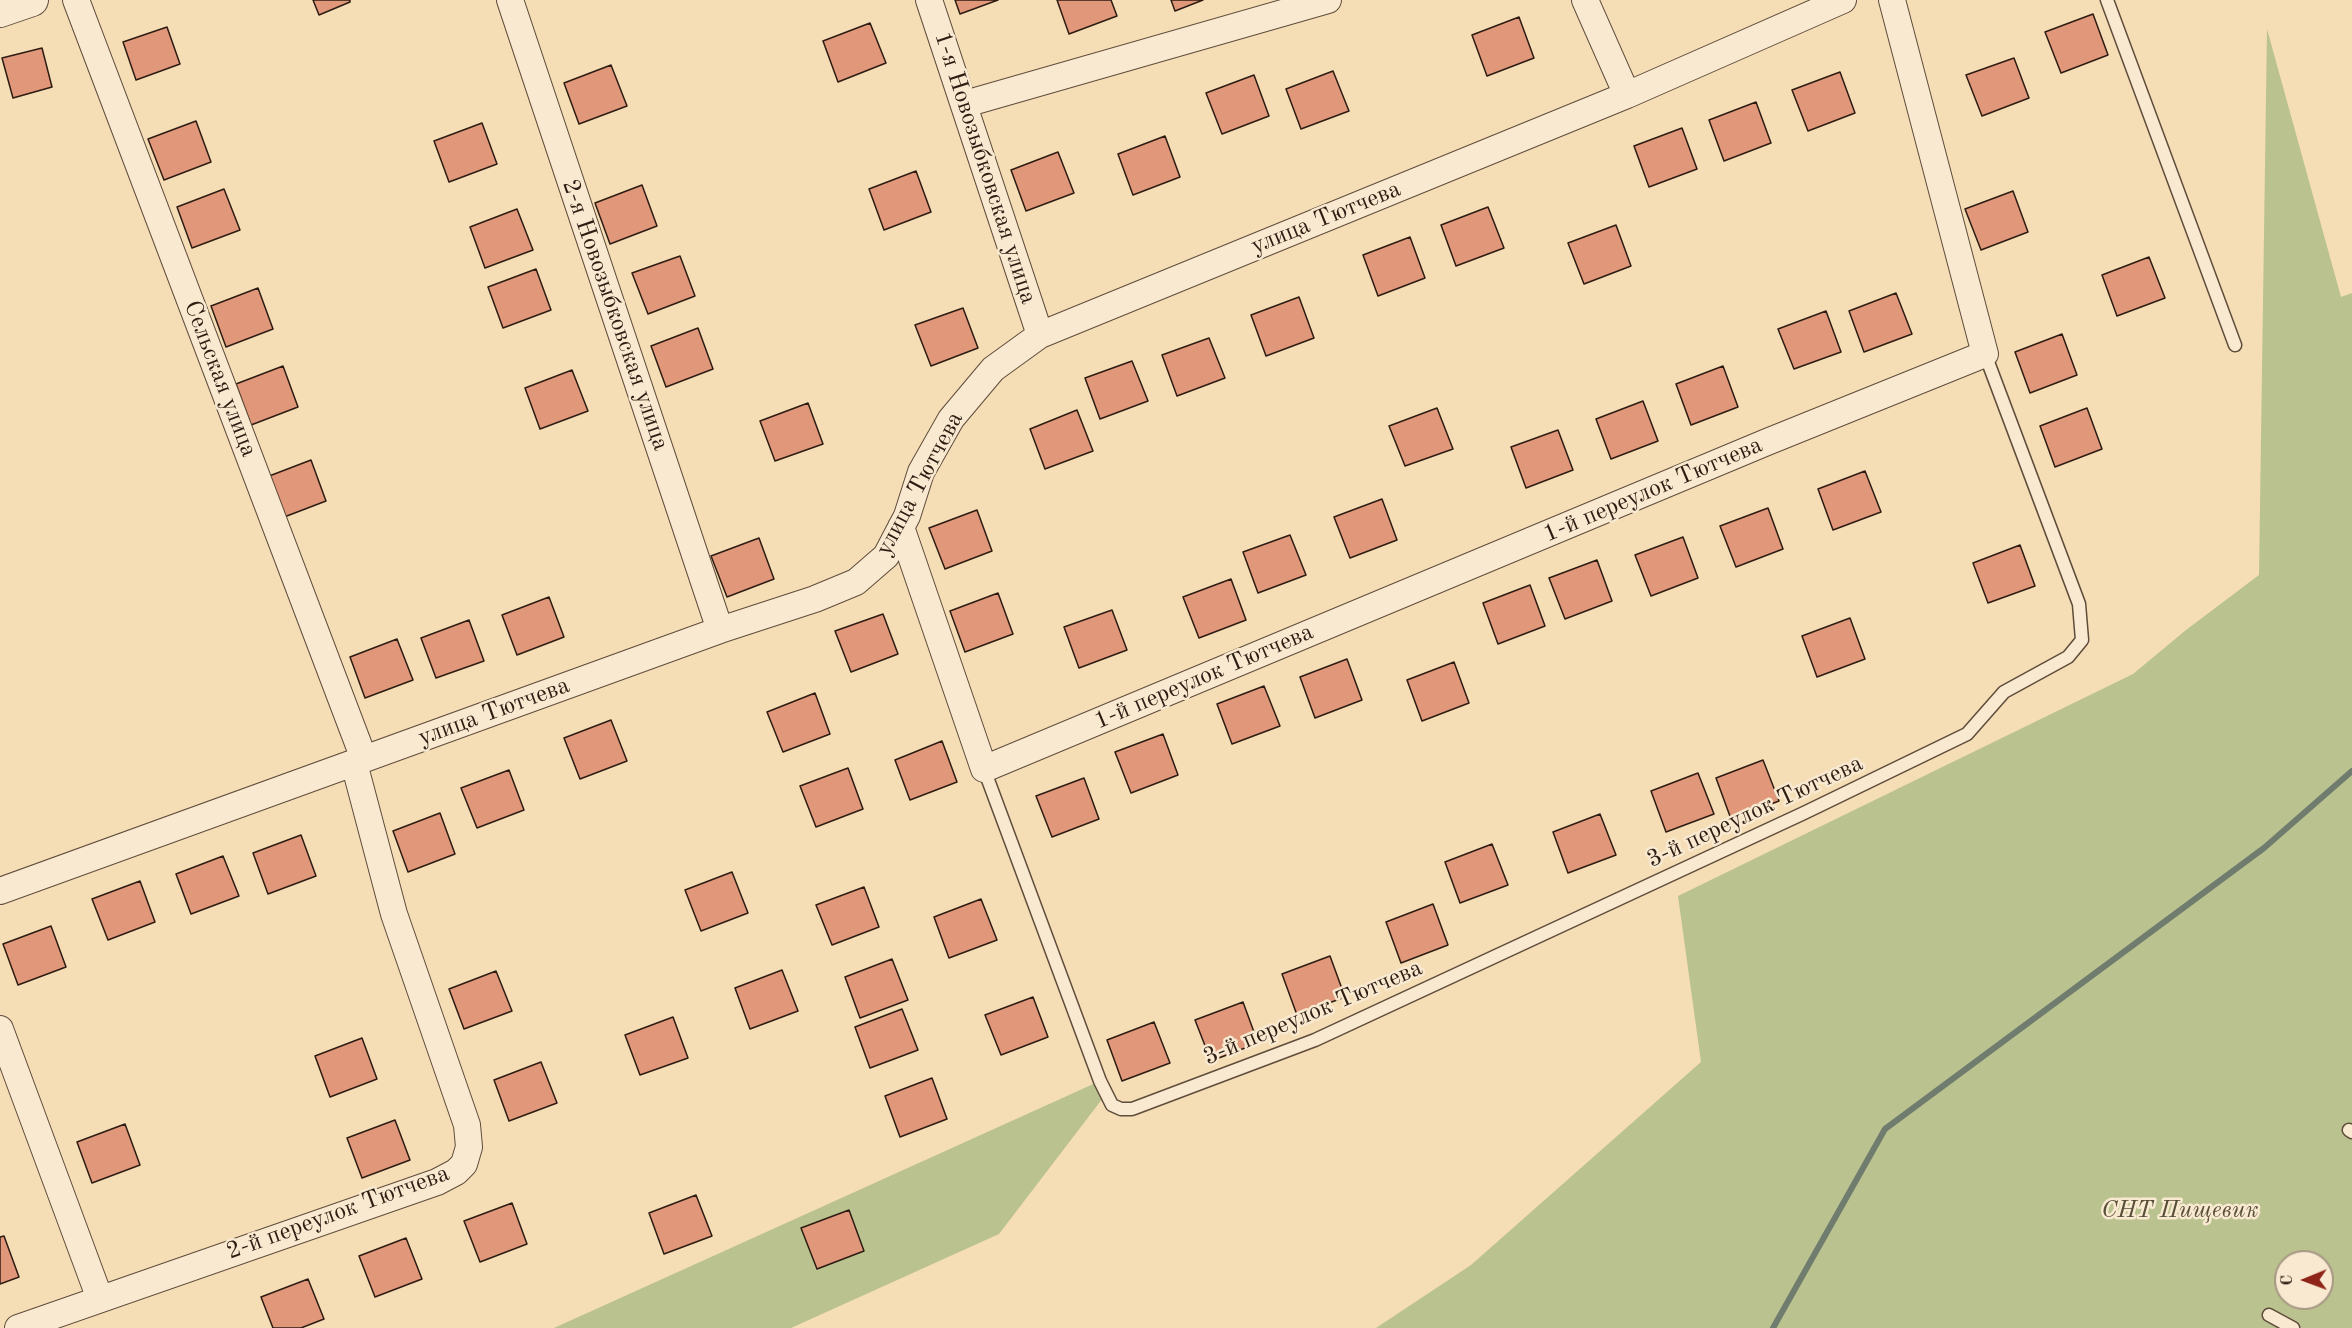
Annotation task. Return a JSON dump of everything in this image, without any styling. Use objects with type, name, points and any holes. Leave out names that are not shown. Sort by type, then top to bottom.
[{"type":"street","points":[[0,11],[32,0]]},
{"type":"street","name":"Сельская улица","points":[[76,0],[359,761]]},
{"type":"street","name":"2-я Новозыбковская улица","points":[[510,0],[720,630]]},
{"type":"street","name":"1-я Новозыбковская улица","points":[[929,0],[1040,335]]},
{"type":"street","points":[[965,104],[1328,0]]},
{"type":"street","points":[[1586,0],[1627,94]]},
{"type":"street","name":"улица Тютчева","points":[[0,891],[720,630],[815,599],[856,582],[886,556],[901,527],[921,472],[951,419],[993,369],[1040,335],[1627,94],[1843,0]]},
{"type":"street","points":[[1892,0],[1985,354]]},
{"type":"street","name":"1-й переулок Тютчева","points":[[984,769],[1767,442],[1985,354]]},
{"type":"street","points":[[901,527],[984,769]]},
{"type":"street","name":"2-й переулок Тютчева","points":[[18,1328],[437,1182],[456,1172],[464,1164],[469,1147],[467,1125],[394,914],[359,761]]},
{"type":"street","points":[[0,1029],[100,1299]]},
{"type":"lane","points":[[2107,0],[2235,345]]},
{"type":"lane","name":"3-й переулок Тютчева","points":[[984,769],[1112,1105],[1121,1109],[1132,1109],[1316,1040],[1804,813],[1967,734],[2004,692],[2068,657],[2082,640],[2079,604],[1985,354]]},
{"type":"lane","points":[[2269,1315],[2293,1328]]},
{"type":"green space","name":"СНТ Пищевик","points":[[2267,29],[2341,297],[2352,293],[2352,1328],[1376,1328],[1471,1265],[1701,1062],[1678,896],[2133,674],[2186,630],[2259,575]]},
{"type":"green space","points":[[1100,1081],[1106,1094],[999,1234],[791,1328],[554,1328]]},
{"type":"building","points":[[313,0],[350,0],[350,2],[319,15]]},
{"type":"building","points":[[955,0],[998,0],[960,14]]},
{"type":"building","points":[[1057,0],[1111,0],[1117,16],[1069,34]]},
{"type":"building","points":[[1171,0],[1203,0],[1175,11]]},
{"type":"building","points":[[2093,14],[2108,55],[2061,73],[2045,32]]},
{"type":"building","points":[[1519,17],[1534,58],[1487,76],[1472,35]]},
{"type":"building","points":[[870,23],[886,63],[838,82],[823,41]]},
{"type":"building","points":[[167,27],[180,64],[136,80],[123,42]]},
{"type":"building","points":[[42,48],[52,87],[13,98],[2,58]]},
{"type":"building","points":[[2014,58],[2029,98],[1982,116],[1966,75]]},
{"type":"building","points":[[611,65],[627,106],[579,124],[564,83]]},
{"type":"building","points":[[1333,71],[1349,111],[1301,129],[1286,89]]},
{"type":"building","points":[[1840,72],[1855,113],[1808,131],[1792,90]]},
{"type":"building","points":[[1254,75],[1269,116],[1222,134],[1206,93]]},
{"type":"building","points":[[1756,102],[1771,143],[1724,161],[1709,120]]},
{"type":"building","points":[[196,121],[211,162],[164,180],[148,139]]},
{"type":"building","points":[[482,123],[497,164],[449,182],[434,141]]},
{"type":"building","points":[[1682,128],[1697,169],[1649,187],[1634,146]]},
{"type":"building","points":[[1165,136],[1180,177],[1133,195],[1118,154]]},
{"type":"building","points":[[1058,152],[1074,193],[1026,211],[1011,170]]},
{"type":"building","points":[[916,171],[931,212],[884,230],[869,189]]},
{"type":"building","points":[[642,185],[657,226],[610,244],[595,203]]},
{"type":"building","points":[[224,189],[240,230],[192,248],[177,207]]},
{"type":"building","points":[[2013,191],[2028,232],[1981,250],[1965,209]]},
{"type":"building","points":[[1488,207],[1504,248],[1456,266],[1441,225]]},
{"type":"building","points":[[517,209],[533,250],[485,268],[470,227]]},
{"type":"building","points":[[1616,225],[1631,266],[1584,284],[1568,243]]},
{"type":"building","points":[[1410,237],[1425,278],[1378,296],[1363,255]]},
{"type":"building","points":[[680,256],[695,296],[648,314],[632,273]]},
{"type":"building","points":[[2149,257],[2165,298],[2117,316],[2102,275]]},
{"type":"building","points":[[536,269],[551,310],[503,328],[488,287]]},
{"type":"building","points":[[258,288],[273,329],[226,347],[211,306]]},
{"type":"building","points":[[1896,293],[1912,334],[1864,352],[1849,311]]},
{"type":"building","points":[[1299,297],[1314,338],[1266,356],[1251,315]]},
{"type":"building","points":[[963,308],[978,348],[931,366],[915,325]]},
{"type":"building","points":[[1826,311],[1841,352],[1794,369],[1778,329]]},
{"type":"building","points":[[698,328],[713,369],[666,387],[651,346]]},
{"type":"building","points":[[2062,334],[2077,375],[2030,393],[2015,352]]},
{"type":"building","points":[[1209,338],[1225,378],[1177,396],[1162,355]]},
{"type":"building","points":[[1132,361],[1148,401],[1100,419],[1085,378]]},
{"type":"building","points":[[283,366],[298,407],[251,425],[236,384]]},
{"type":"building","points":[[1723,366],[1738,407],[1691,425],[1676,384]]},
{"type":"building","points":[[572,370],[588,411],[540,429],[525,388]]},
{"type":"building","points":[[1643,401],[1658,441],[1611,459],[1596,419]]},
{"type":"building","points":[[808,403],[823,444],[775,461],[760,421]]},
{"type":"building","points":[[1437,408],[1453,449],[1405,466],[1389,426]]},
{"type":"building","points":[[2087,408],[2102,449],[2055,467],[2040,426]]},
{"type":"building","points":[[1077,410],[1093,451],[1045,469],[1030,429]]},
{"type":"building","points":[[1558,430],[1573,470],[1526,488],[1511,447]]},
{"type":"building","points":[[311,460],[326,501],[279,519],[264,478]]},
{"type":"building","points":[[1865,471],[1881,512],[1833,530],[1818,489]]},
{"type":"building","points":[[1382,499],[1397,540],[1350,558],[1334,517]]},
{"type":"building","points":[[1768,508],[1783,549],[1736,567],[1720,526]]},
{"type":"building","points":[[977,510],[992,551],[945,569],[929,528]]},
{"type":"building","points":[[1290,535],[1306,575],[1258,593],[1243,552]]},
{"type":"building","points":[[1683,537],[1698,578],[1651,596],[1635,555]]},
{"type":"building","points":[[759,538],[774,579],[727,597],[711,556]]},
{"type":"building","points":[[2020,545],[2035,586],[1988,603],[1973,563]]},
{"type":"building","points":[[1597,560],[1612,601],[1565,619],[1549,578]]},
{"type":"building","points":[[1231,579],[1246,620],[1199,638],[1183,597]]},
{"type":"building","points":[[1530,585],[1545,626],[1498,644],[1483,603]]},
{"type":"building","points":[[998,593],[1013,634],[965,652],[950,611]]},
{"type":"building","points":[[549,597],[564,637],[517,655],[502,615]]},
{"type":"building","points":[[1112,610],[1127,650],[1079,668],[1064,627]]},
{"type":"building","points":[[883,614],[898,654],[851,672],[835,631]]},
{"type":"building","points":[[1850,618],[1865,659],[1817,677],[1802,636]]},
{"type":"building","points":[[469,620],[484,661],[436,678],[421,638]]},
{"type":"building","points":[[397,639],[413,680],[365,698],[350,657]]},
{"type":"building","points":[[1347,659],[1362,700],[1315,718],[1300,677]]},
{"type":"building","points":[[1454,662],[1469,703],[1422,721],[1407,680]]},
{"type":"building","points":[[1264,686],[1280,726],[1232,744],[1217,704]]},
{"type":"building","points":[[815,693],[830,734],[783,752],[767,712]]},
{"type":"building","points":[[611,720],[627,761],[580,779],[564,738]]},
{"type":"building","points":[[1163,734],[1178,775],[1131,793],[1115,752]]},
{"type":"building","points":[[942,741],[957,782],[910,800],[895,760]]},
{"type":"building","points":[[1763,760],[1779,801],[1731,819],[1716,778]]},
{"type":"building","points":[[848,768],[863,809],[816,827],[800,786]]},
{"type":"building","points":[[509,770],[524,810],[477,828],[461,788]]},
{"type":"building","points":[[1698,773],[1714,814],[1666,832],[1651,791]]},
{"type":"building","points":[[1084,778],[1099,819],[1052,837],[1036,796]]},
{"type":"building","points":[[440,813],[455,854],[408,872],[393,831]]},
{"type":"building","points":[[1600,814],[1616,855],[1568,873],[1553,832]]},
{"type":"building","points":[[301,835],[316,876],[268,894],[253,853]]},
{"type":"building","points":[[1492,844],[1508,885],[1460,903],[1445,862]]},
{"type":"building","points":[[223,856],[239,896],[191,914],[176,874]]},
{"type":"building","points":[[732,872],[748,913],[701,931],[685,890]]},
{"type":"building","points":[[140,881],[155,922],[108,940],[92,899]]},
{"type":"building","points":[[864,887],[879,927],[832,945],[816,905]]},
{"type":"building","points":[[981,899],[997,940],[949,958],[934,917]]},
{"type":"building","points":[[1433,904],[1448,945],[1401,963],[1386,922]]},
{"type":"building","points":[[51,926],[66,967],[18,985],[3,944]]},
{"type":"building","points":[[1330,956],[1345,997],[1297,1015],[1282,974]]},
{"type":"building","points":[[892,959],[908,1000],[860,1018],[845,977]]},
{"type":"building","points":[[782,970],[798,1011],[750,1029],[735,988]]},
{"type":"building","points":[[496,971],[512,1011],[464,1029],[449,989]]},
{"type":"building","points":[[1033,997],[1048,1037],[1001,1055],[985,1015]]},
{"type":"building","points":[[1243,1002],[1258,1043],[1211,1061],[1195,1020]]},
{"type":"building","points":[[902,1009],[918,1050],[870,1068],[855,1027]]},
{"type":"building","points":[[673,1017],[688,1058],[640,1075],[625,1035]]},
{"type":"building","points":[[1154,1022],[1170,1063],[1122,1081],[1107,1040]]},
{"type":"building","points":[[362,1038],[377,1079],[330,1097],[315,1056]]},
{"type":"building","points":[[541,1062],[557,1103],[509,1121],[494,1080]]},
{"type":"building","points":[[932,1078],[947,1119],[900,1137],[885,1096]]},
{"type":"building","points":[[395,1120],[410,1160],[362,1178],[347,1138]]},
{"type":"building","points":[[125,1124],[140,1165],[92,1183],[77,1142]]},
{"type":"building","points":[[696,1195],[712,1236],[664,1254],[649,1213]]},
{"type":"building","points":[[512,1203],[527,1244],[480,1262],[464,1221]]},
{"type":"building","points":[[849,1210],[864,1251],[817,1269],[801,1228]]},
{"type":"building","points":[[4,1236],[19,1277],[0,1284],[0,1237]]},
{"type":"building","points":[[406,1238],[422,1279],[375,1297],[359,1256]]},
{"type":"building","points":[[308,1279],[324,1319],[301,1328],[273,1328],[261,1297]]},
{"type":"waterway","points":[[1773,1328],[1885,1129],[2264,848],[2352,771]]}]
